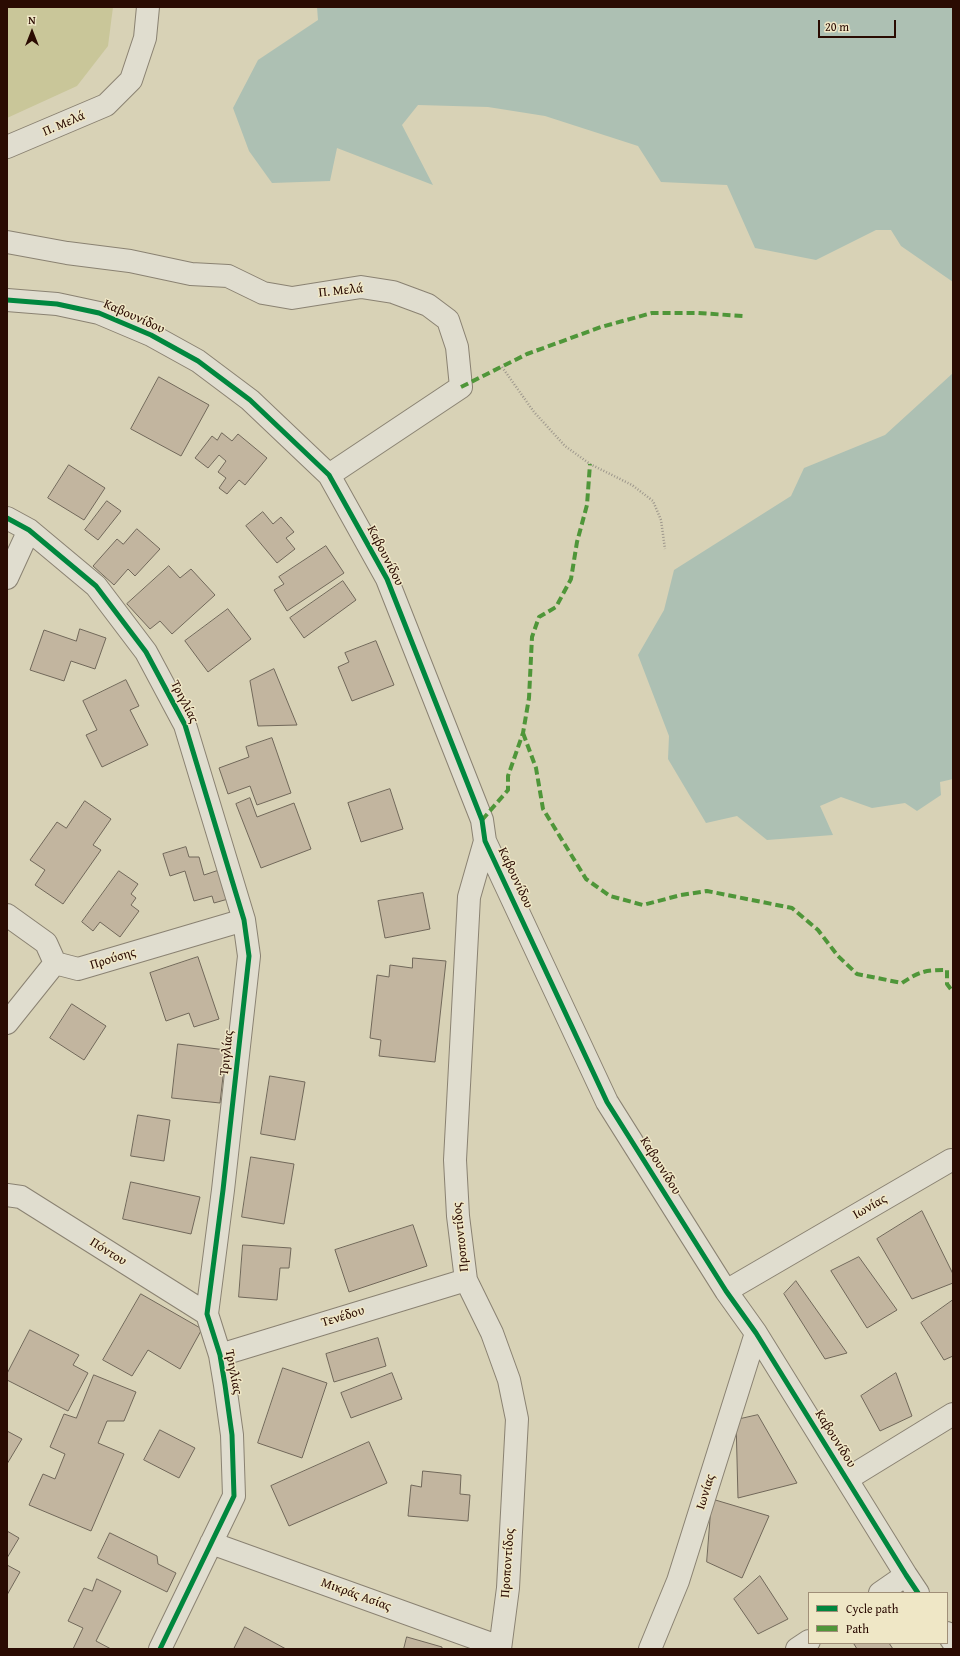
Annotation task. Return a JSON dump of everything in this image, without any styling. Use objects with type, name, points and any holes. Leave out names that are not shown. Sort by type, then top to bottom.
[{"type":"street","name":"Π. Μελά","points":[[7,147],[106,105],[131,80],[146,38],[148,7]]},
{"type":"street","name":"Π. Μελά","points":[[7,242],[67,253],[130,261],[191,274],[228,276],[263,293],[292,298],[361,287],[393,292],[428,305],[448,320],[457,347],[461,386],[329,474]]},
{"type":"street","name":"Καβουνίδου","points":[[7,300],[57,304],[100,313],[151,335],[198,361],[250,400],[329,474],[387,579],[482,820],[485,841],[607,1102],[726,1291],[756,1333],[917,1592]]},
{"type":"street","name":"Τριγλίας","points":[[7,518],[28,530],[96,586],[146,652],[185,725],[244,920],[249,956],[223,1190],[206,1314],[220,1355],[232,1434],[234,1496],[160,1649]]},
{"type":"street","points":[[7,578],[28,530]]},
{"type":"street","name":"Προποντίδος","points":[[485,841],[469,897],[455,1160],[458,1216],[466,1280],[492,1334],[509,1380],[517,1419],[508,1588],[500,1648]]},
{"type":"street","points":[[7,915],[46,943],[55,963],[7,1023]]},
{"type":"street","name":"Προύσης","points":[[55,963],[78,969],[244,920]]},
{"type":"street","name":"Ιωνίας","points":[[726,1291],[952,1160]]},
{"type":"street","name":"Πόντου","points":[[7,1195],[21,1197],[206,1314]]},
{"type":"street","name":"Τενέδου","points":[[220,1355],[466,1280]]},
{"type":"street","name":"Ιωνίας","points":[[650,1649],[678,1581],[756,1333]]},
{"type":"street","points":[[846,1479],[953,1414]]},
{"type":"street","name":"Μικράς Ασίας","points":[[211,1543],[500,1648]]},
{"type":"street","points":[[881,1592],[906,1575]]},
{"type":"street","points":[[797,1649],[808,1642]]},
{"type":"path","points":[[502,367],[534,412],[565,446],[590,464],[632,485],[653,501],[661,520],[665,549]]},
{"type":"shaded area","points":[[7,7],[113,7],[108,46],[77,86],[7,118]]},
{"type":"shaded area","points":[[317,7],[953,7],[953,282],[901,246],[891,230],[876,230],[816,260],[755,248],[727,185],[661,182],[638,146],[545,116],[488,107],[418,105],[402,125],[433,185],[337,148],[330,181],[272,183],[249,151],[233,108],[258,60],[318,20]]},
{"type":"shaded area","points":[[953,373],[953,779],[940,782],[941,795],[917,811],[905,803],[872,808],[841,797],[820,806],[833,835],[767,840],[737,816],[706,823],[668,759],[669,736],[638,655],[664,610],[674,570],[791,496],[804,468],[885,435]]},
{"type":"building","points":[[159,377],[209,405],[181,456],[131,429]]},
{"type":"building","points":[[222,433],[232,441],[238,434],[267,458],[245,485],[239,480],[227,494],[219,488],[226,478],[218,472],[226,461],[219,455],[208,468],[195,458],[212,436],[217,440]]},
{"type":"building","points":[[69,465],[105,488],[84,520],[48,498]]},
{"type":"building","points":[[107,501],[121,511],[98,540],[85,530]]},
{"type":"building","points":[[263,512],[273,524],[281,517],[294,532],[286,538],[295,549],[277,563],[246,526]]},
{"type":"building","points":[[137,529],[160,549],[135,576],[128,569],[114,585],[93,566],[117,539],[123,544]]},
{"type":"building","points":[[326,546],[344,573],[287,611],[274,590],[284,584],[279,577]]},
{"type":"building","points":[[169,566],[180,578],[191,569],[215,595],[172,634],[160,621],[150,629],[127,604]]},
{"type":"building","points":[[343,581],[356,600],[304,638],[290,618]]},
{"type":"building","points":[[228,609],[251,639],[208,672],[185,641]]},
{"type":"building","points":[[80,629],[106,638],[95,669],[71,661],[64,681],[30,670],[44,630],[76,641]]},
{"type":"building","points":[[376,641],[394,685],[352,701],[338,667],[349,662],[345,653]]},
{"type":"building","points":[[274,669],[297,725],[258,726],[250,681]]},
{"type":"building","points":[[126,680],[139,706],[130,710],[148,745],[102,767],[86,735],[97,730],[83,701]]},
{"type":"building","points":[[272,738],[291,793],[257,805],[250,786],[228,794],[219,768],[249,757],[246,747]]},
{"type":"building","points":[[390,789],[403,829],[361,842],[348,803]]},
{"type":"building","points":[[250,798],[257,817],[294,803],[311,849],[261,868],[236,804]]},
{"type":"building","points":[[85,801],[111,819],[93,845],[101,850],[63,904],[35,885],[45,870],[30,860],[57,822],[66,828]]},
{"type":"building","points":[[186,847],[189,857],[199,857],[204,875],[219,870],[228,899],[214,903],[212,896],[194,901],[185,871],[170,876],[163,854]]},
{"type":"building","points":[[119,871],[138,884],[131,894],[136,898],[131,905],[139,911],[120,937],[100,922],[93,931],[82,922]]},
{"type":"building","points":[[423,893],[430,929],[385,938],[378,901]]},
{"type":"building","points":[[198,957],[219,1019],[194,1027],[189,1013],[166,1021],[150,973]]},
{"type":"building","points":[[413,958],[446,961],[435,1062],[379,1056],[381,1040],[370,1038],[377,975],[389,977],[390,965],[412,968]]},
{"type":"building","points":[[72,1004],[106,1026],[84,1060],[50,1038]]},
{"type":"building","points":[[178,1044],[226,1050],[220,1103],[172,1098]]},
{"type":"building","points":[[270,1076],[305,1082],[295,1140],[261,1134]]},
{"type":"building","points":[[138,1115],[170,1120],[164,1161],[131,1156]]},
{"type":"building","points":[[251,1157],[294,1164],[284,1224],[242,1217]]},
{"type":"building","points":[[131,1182],[200,1197],[191,1234],[123,1219]]},
{"type":"building","points":[[922,1211],[953,1274],[953,1283],[912,1299],[877,1239]]},
{"type":"building","points":[[413,1225],[427,1266],[349,1292],[335,1250]]},
{"type":"building","points":[[243,1245],[291,1248],[289,1268],[280,1268],[277,1300],[239,1297]]},
{"type":"building","points":[[859,1257],[897,1310],[867,1328],[831,1271]]},
{"type":"building","points":[[796,1281],[847,1353],[825,1359],[784,1294]]},
{"type":"building","points":[[141,1294],[202,1329],[180,1369],[148,1350],[132,1376],[103,1360]]},
{"type":"building","points":[[953,1300],[953,1356],[944,1360],[921,1323]]},
{"type":"building","points":[[30,1330],[79,1355],[73,1365],[88,1373],[68,1411],[7,1380],[7,1374]]},
{"type":"building","points":[[378,1338],[386,1366],[334,1382],[326,1354]]},
{"type":"building","points":[[283,1368],[327,1383],[302,1458],[258,1443]]},
{"type":"building","points":[[392,1373],[402,1399],[351,1418],[341,1393]]},
{"type":"building","points":[[896,1373],[912,1416],[880,1431],[861,1396]]},
{"type":"building","points":[[94,1375],[136,1392],[124,1421],[107,1421],[98,1443],[124,1454],[91,1531],[29,1505],[43,1474],[55,1479],[65,1454],[50,1447],[64,1414],[76,1418]]},
{"type":"building","points":[[758,1415],[797,1483],[738,1498],[736,1420]]},
{"type":"building","points":[[160,1430],[195,1448],[179,1478],[144,1460]]},
{"type":"building","points":[[7,1431],[22,1439],[7,1464]]},
{"type":"building","points":[[369,1442],[387,1483],[289,1526],[271,1486]]},
{"type":"building","points":[[423,1471],[461,1475],[460,1494],[470,1495],[468,1521],[408,1516],[411,1485],[421,1487]]},
{"type":"building","points":[[712,1499],[769,1516],[742,1578],[707,1562]]},
{"type":"building","points":[[7,1531],[19,1538],[7,1558]]},
{"type":"building","points":[[110,1533],[157,1556],[158,1564],[176,1573],[167,1592],[98,1558]]},
{"type":"building","points":[[7,1565],[20,1572],[7,1595]]},
{"type":"building","points":[[760,1576],[788,1619],[758,1634],[734,1599]]},
{"type":"building","points":[[97,1579],[121,1591],[96,1641],[111,1649],[73,1649],[83,1628],[68,1621],[84,1588],[92,1591]]},
{"type":"building","points":[[245,1627],[286,1649],[234,1649]]},
{"type":"building","points":[[407,1637],[442,1647],[442,1649],[404,1649]]},
{"type":"building","points":[[854,1644],[890,1644],[893,1649],[857,1649]]},
{"type":"marked path","points":[[461,387],[527,354],[601,327],[652,313],[697,313],[744,316]]},
{"type":"marked path","points":[[482,820],[508,790],[508,776],[523,733],[529,698],[532,637],[539,617],[556,607],[571,579],[577,542],[587,505],[590,464]]},
{"type":"marked path","points":[[523,733],[536,768],[543,809],[586,879],[610,896],[643,905],[681,895],[707,891],[792,908],[818,930],[838,956],[857,974],[902,983],[923,972],[947,970],[947,984],[953,992]]},
{"type":"cycle path","points":[[7,300],[57,304],[99,313],[151,335],[198,361],[250,400],[329,475],[387,579],[482,820],[485,841],[607,1102],[726,1291],[756,1333],[917,1592]]},
{"type":"cycle path","points":[[7,518],[29,530],[96,586],[146,652],[185,725],[244,920],[249,956],[223,1190],[207,1314],[220,1355],[225,1385],[232,1435],[234,1496],[160,1649]]}]
